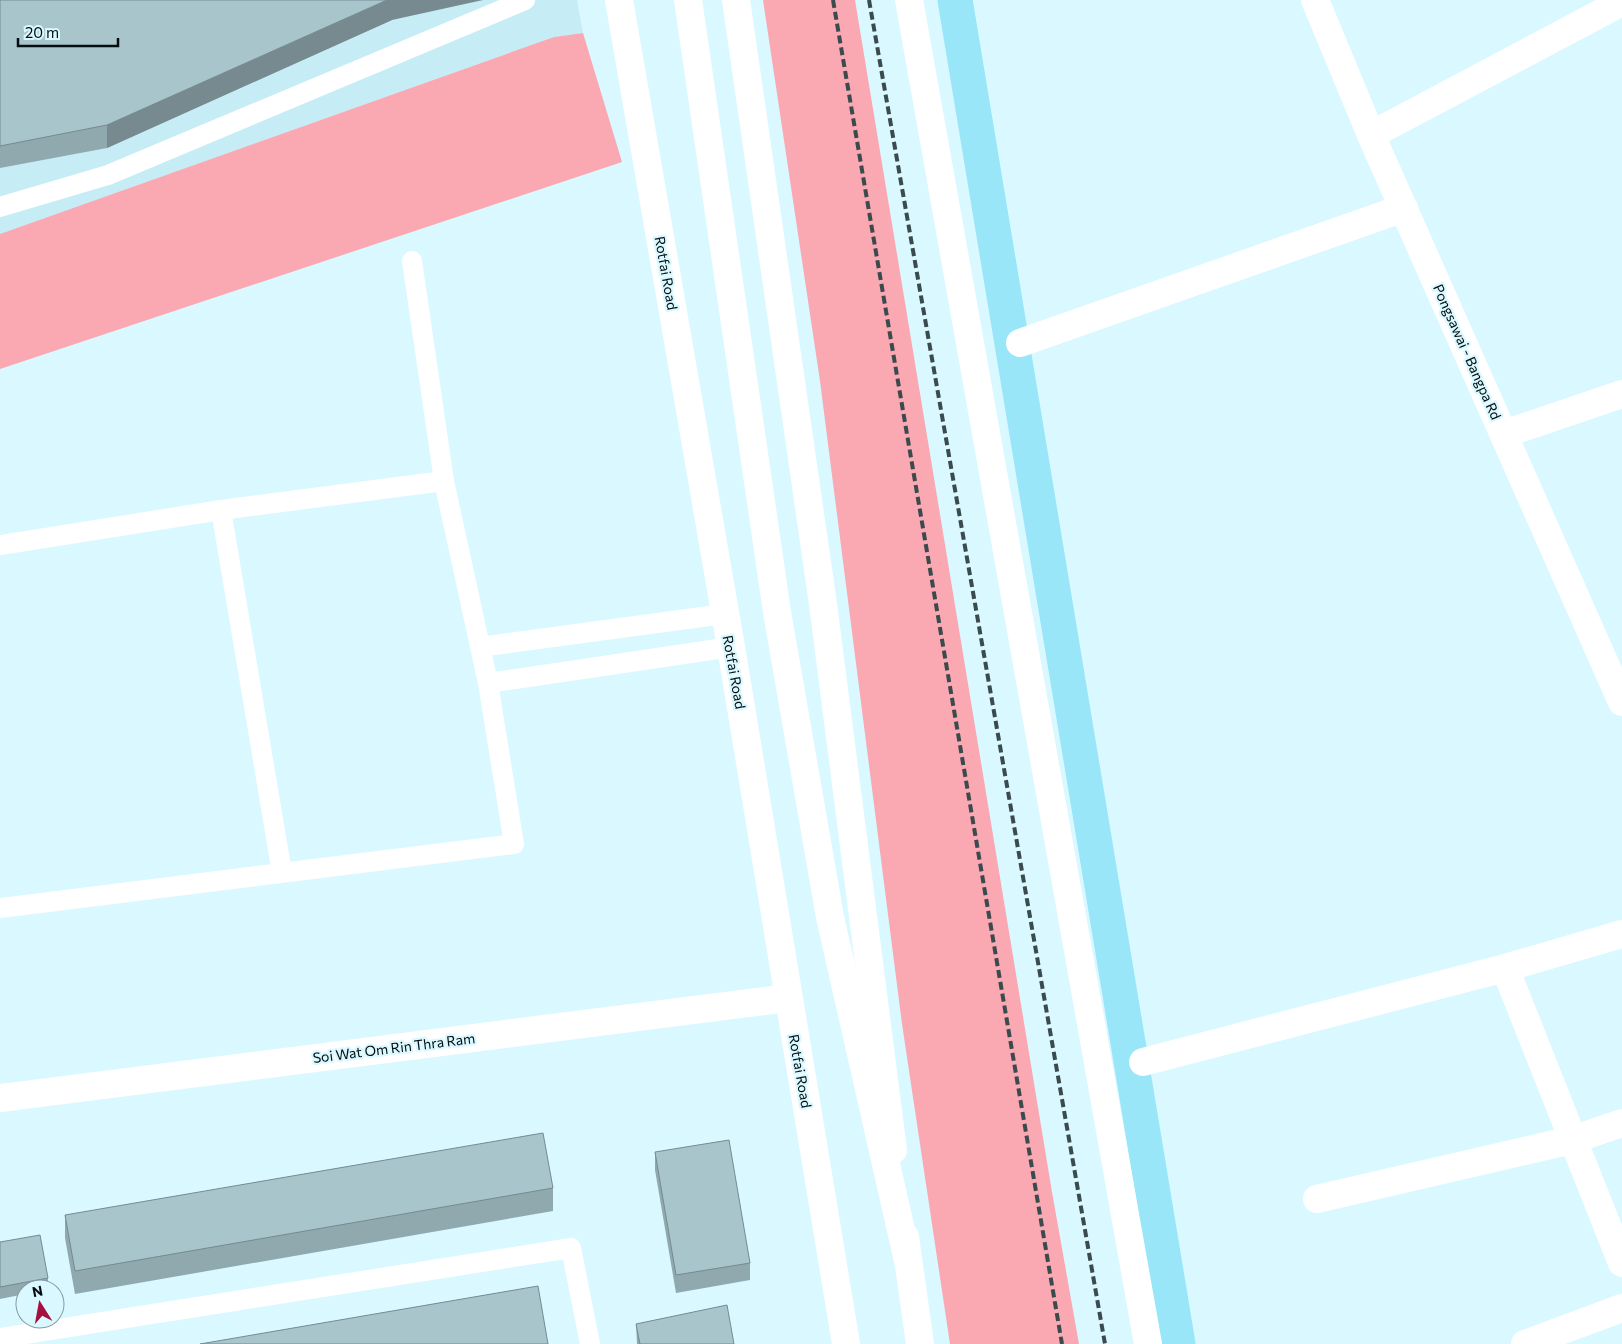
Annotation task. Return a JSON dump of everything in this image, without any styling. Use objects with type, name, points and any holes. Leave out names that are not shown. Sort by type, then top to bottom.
[{"type":"main road","name":"Rotfai Road","points":[[619,0],[731,647],[846,1344]]},
{"type":"main road","points":[[688,0],[777,612],[830,917],[908,1261]]},
{"type":"main road","points":[[736,0],[823,604],[920,1344]]},
{"type":"main road","points":[[909,0],[1148,1344]]},
{"type":"main road","name":"Pongsawai - Bangpa Rd","points":[[1315,0],[1371,135],[1622,702]]},
{"type":"main road","points":[[1371,135],[1622,2]]},
{"type":"main road","points":[[1020,343],[1404,208]]},
{"type":"main road","points":[[1504,434],[1622,394]]},
{"type":"main road","points":[[1142,1062],[1505,968],[1622,934]]},
{"type":"main road","points":[[1505,968],[1622,1263]]},
{"type":"main road","name":"Soi Wat Om Rin Thra Ram","points":[[0,1098],[788,998]]},
{"type":"main road","points":[[1318,1199],[1572,1140],[1622,1124]]},
{"type":"main road","points":[[1525,1344],[1622,1308]]},
{"type":"lane","points":[[0,207],[108,175],[521,1]]},
{"type":"lane","points":[[0,908],[514,844],[488,683],[444,482],[412,261]]},
{"type":"lane","points":[[0,545],[220,510],[444,482]]},
{"type":"lane","points":[[220,510],[282,873]]},
{"type":"lane","points":[[480,647],[724,614]]},
{"type":"lane","points":[[488,683],[731,647]]},
{"type":"lane","points":[[0,1338],[572,1248],[590,1344]]},
{"type":"shaded area","points":[[0,0],[577,0],[583,33],[554,37],[0,234]]},
{"type":"shaded area","points":[[763,0],[855,0],[1052,1192],[1079,1344],[950,1344],[902,1024],[820,381]]},
{"type":"shaded area","points":[[583,33],[622,162],[0,369],[0,234],[554,37]]},
{"type":"building","points":[[0,0],[387,0],[107,125],[0,146]]},
{"type":"building","points":[[543,1133],[553,1188],[75,1271],[65,1215]]},
{"type":"building","points":[[729,1140],[750,1263],[676,1275],[655,1152]]},
{"type":"building","points":[[40,1235],[48,1278],[15,1279],[15,1284],[0,1287],[0,1242]]},
{"type":"building","points":[[538,1286],[548,1344],[200,1344]]},
{"type":"building","points":[[727,1305],[734,1344],[640,1344],[636,1324]]},
{"type":"waterway","points":[[955,0],[1178,1344]]},
{"type":"railway","points":[[833,0],[1062,1344]]},
{"type":"railway","points":[[869,0],[1105,1344]]}]
